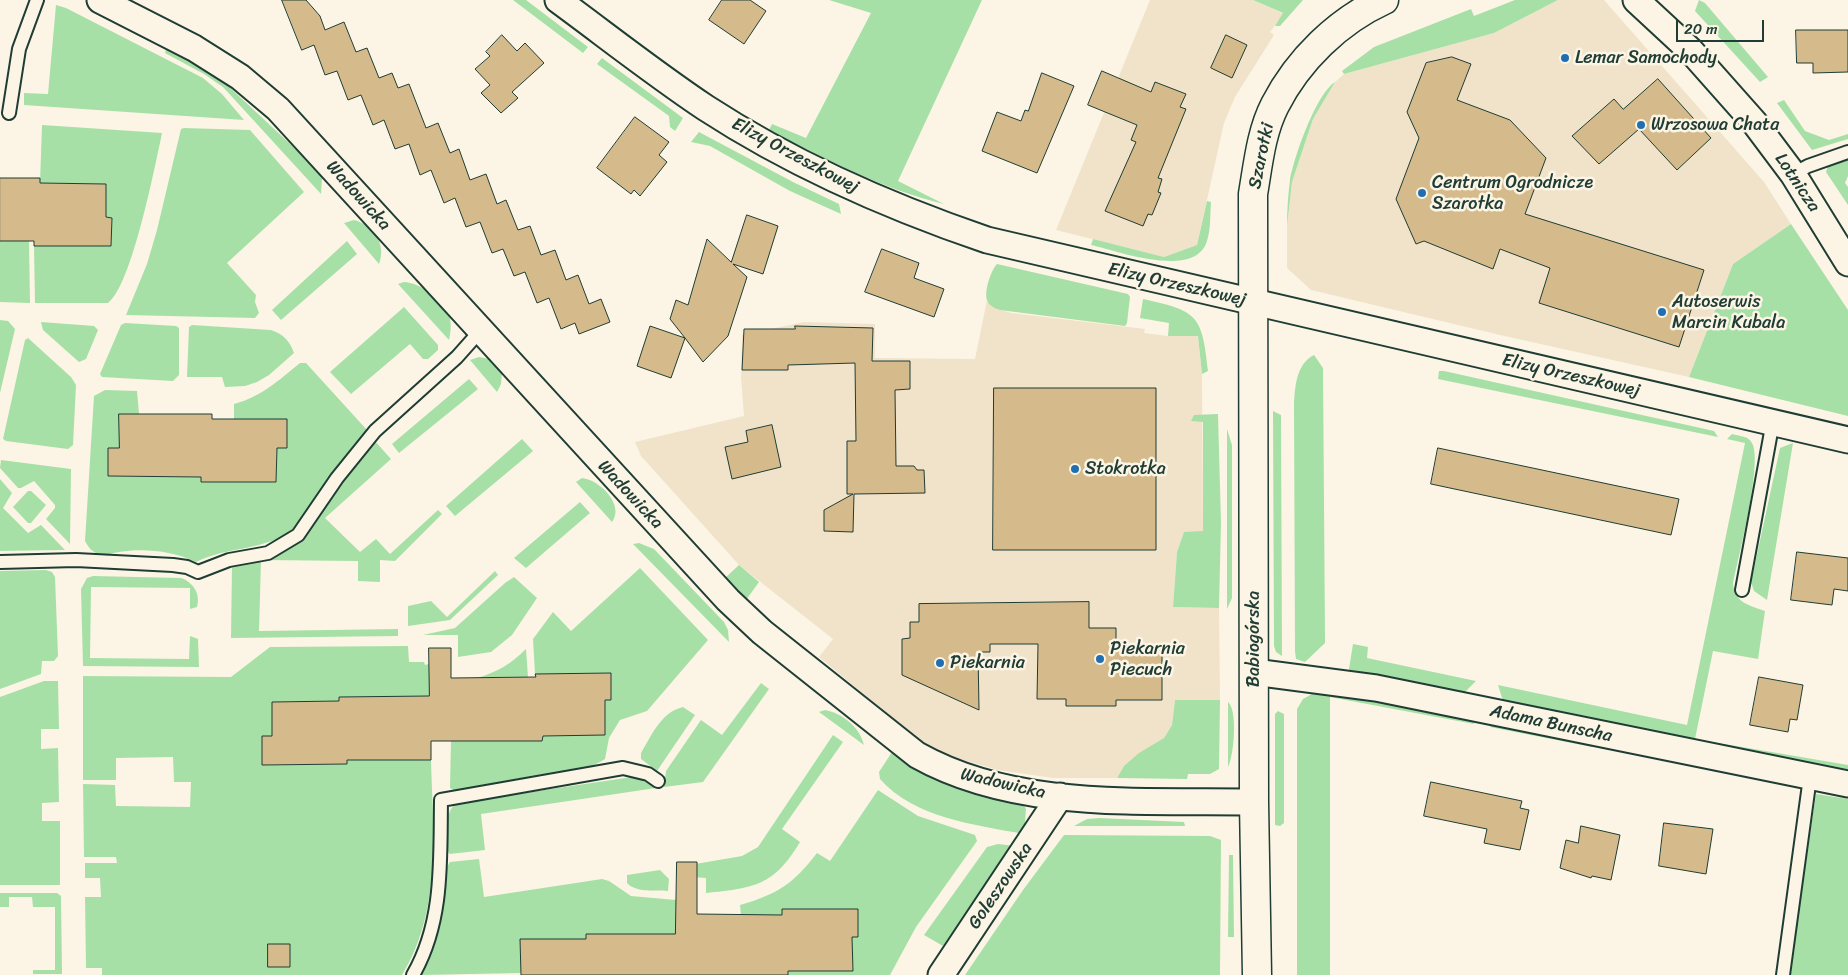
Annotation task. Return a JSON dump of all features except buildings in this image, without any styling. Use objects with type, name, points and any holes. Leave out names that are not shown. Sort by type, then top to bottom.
[{"type":"street","name":"Wadowicka","points":[[100,0],[194,48],[240,77],[278,109],[728,600],[762,632],[890,735],[937,766],[987,784],[1060,796],[1100,799],[1254,802]]},
{"type":"street","name":"Elizy Orzeszkowej","points":[[558,0],[706,108],[798,160],[894,206],[988,240],[1848,440]]},
{"type":"street","name":"Szarotki","points":[[1252,302],[1253,194],[1260,147],[1274,106],[1299,66],[1342,24],[1384,0]]},
{"type":"street","name":"Lotnicza","points":[[1636,0],[1691,51],[1754,122],[1793,174],[1848,263]]},
{"type":"street","name":"Babiogórska","points":[[1252,302],[1254,376],[1254,802],[1257,975]]},
{"type":"street","name":"Adama Bunscha","points":[[1254,672],[1376,688],[1848,784]]},
{"type":"street","name":"Goleszowska","points":[[941,975],[1060,796]]},
{"type":"lane","points":[[9,113],[19,49],[37,0]]},
{"type":"lane","points":[[1793,174],[1808,166],[1848,152]]},
{"type":"lane","points":[[0,562],[76,560],[173,565],[187,567],[198,572],[229,560],[268,553],[298,535],[337,478],[375,431],[457,357],[481,330]]},
{"type":"lane","points":[[1742,590],[1772,422]]},
{"type":"lane","points":[[414,975],[428,943],[435,919],[438,895],[441,800],[623,768],[648,774],[658,781]]},
{"type":"lane","points":[[1783,975],[1810,777]]},
{"type":"shaded area","points":[[1150,0],[1253,0],[1284,14],[1270,32],[1274,35],[1235,97],[1224,123],[1197,245],[1164,257],[1056,230]]},
{"type":"shaded area","points":[[1558,0],[1604,0],[1764,182],[1791,224],[1733,264],[1689,377],[1311,290],[1287,268],[1287,226],[1292,182],[1313,119],[1335,82],[1344,74],[1494,33]]},
{"type":"shaded area","points":[[987,300],[992,307],[1011,313],[1145,329],[1144,333],[1168,336],[1198,336],[1202,374],[1203,532],[1184,532],[1177,552],[1173,607],[1219,608],[1220,700],[1175,700],[1172,725],[1164,738],[1124,766],[1117,778],[1053,778],[998,770],[956,758],[924,744],[819,657],[833,639],[739,565],[641,456],[635,442],[744,416],[741,377],[742,335],[804,322],[875,324],[875,358],[975,359]]},
{"type":"green space","points":[[513,0],[526,0],[588,47],[583,53]]},
{"type":"green space","points":[[829,0],[982,0],[898,181],[944,204],[876,182],[769,130],[772,124],[806,138],[871,13]]},
{"type":"green space","points":[[1253,0],[1303,0],[1280,26],[1275,26],[1283,13]]},
{"type":"green space","points":[[1515,0],[1558,0],[1494,33],[1344,74],[1342,71],[1374,47],[1471,9],[1474,16]]},
{"type":"green space","points":[[1699,0],[1705,3],[1768,77],[1760,82],[1695,11]]},
{"type":"green space","points":[[56,5],[66,8],[203,78],[222,94],[244,120],[24,105],[24,93],[48,94]]},
{"type":"green space","points":[[166,49],[199,65],[226,84],[317,169],[322,178],[321,194],[223,87],[204,74],[165,53]]},
{"type":"green space","points":[[602,58],[683,118],[675,131],[670,127],[669,116],[597,64]]},
{"type":"green space","points":[[1335,82],[1313,119],[1292,182],[1287,226],[1290,180],[1296,157],[1313,112],[1328,89]]},
{"type":"green space","points":[[1784,100],[1805,131],[1829,140],[1848,134],[1848,139],[1812,150],[1777,103]]},
{"type":"green space","points":[[42,125],[162,133],[134,250],[117,292],[108,303],[35,303],[34,246],[111,245],[112,218],[106,217],[106,184],[40,183]]},
{"type":"green space","points":[[181,129],[250,130],[304,192],[227,263],[256,295],[255,302],[259,313],[255,318],[126,315],[147,264]]},
{"type":"green space","points":[[699,132],[839,204],[841,214],[790,191],[710,146],[691,142]]},
{"type":"green space","points":[[1848,160],[1848,176],[1845,183],[1848,187],[1848,205],[1826,172],[1828,166]]},
{"type":"green space","points":[[1207,201],[1211,202],[1210,227],[1207,241],[1200,253],[1188,259],[1172,261],[1155,260],[1091,245],[1093,239],[1164,257],[1197,245]]},
{"type":"green space","points":[[354,220],[367,226],[377,236],[381,249],[379,264],[344,223]]},
{"type":"green space","points":[[1791,224],[1848,310],[1848,416],[1689,377],[1733,264]]},
{"type":"green space","points":[[0,241],[29,241],[30,303],[0,302]]},
{"type":"green space","points":[[347,241],[357,254],[281,320],[272,310]]},
{"type":"green space","points":[[997,264],[1128,294],[1130,297],[1127,323],[1125,326],[1000,310],[990,305],[986,296],[990,276]]},
{"type":"green space","points":[[404,282],[416,285],[430,292],[445,306],[451,322],[449,340],[398,284]]},
{"type":"green space","points":[[1143,299],[1176,307],[1194,318],[1203,338],[1208,371],[1202,374],[1198,336],[1168,336],[1169,323],[1140,318]]},
{"type":"green space","points":[[404,307],[438,345],[438,350],[428,359],[423,359],[410,344],[351,394],[330,372]]},
{"type":"green space","points":[[0,320],[8,321],[15,329],[0,393]]},
{"type":"green space","points":[[41,322],[94,326],[98,330],[86,359],[79,362],[43,330]]},
{"type":"green space","points":[[125,323],[176,326],[179,328],[179,375],[173,381],[102,377],[100,374],[121,325]]},
{"type":"green space","points":[[192,325],[271,330],[286,338],[294,353],[269,375],[245,386],[225,387],[222,377],[187,377],[189,327]]},
{"type":"green space","points":[[28,338],[71,377],[76,385],[73,445],[68,449],[6,441],[3,439],[25,340]]},
{"type":"green space","points":[[1314,355],[1323,368],[1325,643],[1305,662],[1296,659],[1295,651],[1294,404],[1296,383],[1300,370],[1303,364]]},
{"type":"green space","points":[[479,357],[490,359],[502,373],[501,384],[497,392],[470,360]]},
{"type":"green space","points":[[300,363],[306,363],[367,430],[335,469],[296,526],[277,539],[267,543],[216,554],[196,562],[178,555],[158,551],[129,551],[102,555],[89,548],[85,541],[94,396],[105,390],[137,391],[139,414],[119,414],[119,448],[108,449],[108,476],[201,477],[201,482],[276,482],[277,448],[234,419],[234,404],[253,397],[277,382]]},
{"type":"green space","points":[[1439,371],[1714,431],[1718,437],[1438,379]]},
{"type":"green space","points":[[469,379],[478,389],[399,453],[392,444]]},
{"type":"green space","points":[[1273,411],[1281,415],[1282,656],[1276,652],[1274,646]]},
{"type":"green space","points":[[1218,414],[1221,523],[1219,608],[1173,607],[1177,552],[1184,532],[1203,531],[1203,422],[1191,421],[1194,415]]},
{"type":"green space","points":[[1227,429],[1232,445],[1232,598],[1227,609]]},
{"type":"green space","points":[[1732,434],[1749,439],[1755,454],[1752,490],[1733,584],[1734,590],[1740,599],[1748,605],[1765,611],[1758,659],[1713,651],[1695,739],[1505,707],[1498,685],[1687,725],[1745,443],[1727,439]]},
{"type":"green space","points":[[522,439],[533,451],[455,516],[446,506]]},
{"type":"green space","points":[[374,440],[391,459],[325,518],[360,552],[376,539],[390,554],[438,510],[442,514],[395,561],[380,560],[380,582],[358,581],[358,561],[261,560],[259,631],[398,629],[398,636],[231,638],[232,564],[269,557],[291,546],[309,529],[341,479]]},
{"type":"green space","points":[[1793,443],[1767,600],[1754,591],[1751,582],[1780,448]]},
{"type":"green space","points":[[1,460],[71,469],[70,544],[46,519],[55,508],[55,505],[34,481],[18,488],[0,468]]},
{"type":"green space","points":[[582,478],[596,483],[609,494],[615,508],[612,522],[576,482]]},
{"type":"green space","points":[[0,479],[12,493],[3,508],[28,533],[41,525],[65,550],[0,551]]},
{"type":"green space","points":[[28,491],[31,491],[46,505],[31,523],[28,523],[13,507]]},
{"type":"green space","points":[[580,502],[590,513],[526,568],[514,558]]},
{"type":"green space","points":[[639,543],[654,549],[724,622],[728,630],[729,642],[633,544]]},
{"type":"green space","points":[[739,565],[759,582],[746,600],[725,578]]},
{"type":"green space","points":[[640,568],[708,640],[647,711],[620,720],[609,738],[605,759],[592,766],[533,780],[454,790],[450,788],[451,741],[542,741],[543,736],[605,700],[611,700],[611,674],[535,674],[533,639],[553,612],[571,631]]},
{"type":"green space","points":[[46,570],[52,572],[55,577],[58,656],[54,661],[42,661],[41,674],[0,689],[0,571]]},
{"type":"green space","points":[[495,571],[498,575],[450,620],[408,626],[408,606],[431,601],[447,617]]},
{"type":"green space","points":[[93,576],[181,578],[189,582],[195,589],[198,602],[197,607],[190,609],[190,588],[91,587],[90,658],[189,659],[190,636],[198,639],[199,667],[83,666],[81,589],[87,578]]},
{"type":"green space","points":[[514,577],[537,598],[512,635],[491,652],[458,657],[458,635],[423,635],[455,628]]},
{"type":"green space","points":[[1353,644],[1368,647],[1367,658],[1476,681],[1459,698],[1348,675]]},
{"type":"green space","points":[[408,646],[409,662],[429,664],[429,697],[339,697],[339,701],[272,702],[272,736],[262,736],[262,765],[347,764],[347,760],[431,760],[433,843],[429,898],[424,924],[415,950],[402,975],[102,975],[102,968],[86,968],[85,897],[101,897],[100,878],[85,878],[85,863],[117,863],[116,857],[84,857],[83,784],[115,785],[116,806],[190,807],[191,782],[174,782],[173,757],[116,758],[116,780],[83,780],[83,676],[231,677],[270,647]]},
{"type":"green space","points":[[526,649],[528,677],[477,678],[503,667]]},
{"type":"green space","points":[[44,681],[58,681],[59,729],[41,729],[41,749],[58,748],[59,802],[42,803],[42,821],[60,821],[60,885],[0,885],[0,697]]},
{"type":"green space","points":[[761,683],[769,689],[703,782],[664,787],[666,771],[701,720],[722,735]]},
{"type":"green space","points":[[1319,690],[1470,714],[1474,724],[1330,697],[1330,975],[1297,975],[1297,709],[1303,699]]},
{"type":"green space","points":[[1175,700],[1220,700],[1219,769],[1210,774],[1188,774],[1187,779],[1117,778],[1124,766],[1139,753],[1164,738],[1172,725]]},
{"type":"green space","points":[[1228,702],[1233,714],[1234,733],[1232,753],[1228,767]]},
{"type":"green space","points":[[683,707],[695,715],[657,771],[641,759],[641,753],[663,719],[675,710]]},
{"type":"green space","points":[[825,710],[838,714],[849,722],[859,732],[864,745],[819,712]]},
{"type":"green space","points":[[1278,711],[1284,714],[1284,823],[1280,826],[1275,825],[1275,714]]},
{"type":"green space","points":[[1498,719],[1591,738],[1592,747],[1490,727]]},
{"type":"green space","points":[[833,735],[843,742],[782,829],[800,842],[781,868],[761,882],[750,886],[706,893],[706,878],[679,876],[678,867],[742,856],[758,847]]},
{"type":"green space","points":[[1695,739],[1848,765],[1848,775],[1702,747]]},
{"type":"green space","points":[[892,752],[913,764],[1020,799],[1026,809],[1024,834],[947,818],[910,803],[880,779],[879,772]]},
{"type":"green space","points":[[632,777],[641,779],[656,788],[481,814],[485,850],[450,854],[448,852],[447,832],[449,813],[457,803]]},
{"type":"green space","points":[[878,790],[918,816],[975,835],[977,841],[916,927],[890,975],[788,975],[788,971],[852,971],[852,937],[858,937],[782,909],[782,915],[741,915],[740,905],[765,897],[784,886],[800,873],[817,853],[830,861]]},
{"type":"green space","points":[[1816,794],[1848,799],[1848,975],[1789,975]]},
{"type":"green space","points":[[1087,819],[1184,822],[1185,826],[1074,826]]},
{"type":"green space","points":[[1064,835],[1210,836],[1221,840],[1220,975],[965,975],[1023,890]]},
{"type":"green space","points":[[998,844],[1016,846],[943,946],[924,935],[987,847]]},
{"type":"green space","points":[[1229,855],[1233,855],[1234,937],[1228,937]]},
{"type":"green space","points":[[479,859],[484,897],[602,879],[609,881],[631,896],[676,900],[675,934],[587,934],[586,939],[521,939],[521,973],[421,975],[437,936],[445,895],[447,867],[450,862]]},
{"type":"green space","points":[[660,870],[669,879],[668,891],[640,890],[627,883],[627,875]]},
{"type":"green space","points":[[0,893],[57,893],[61,896],[62,974],[33,974],[33,970],[55,970],[55,907],[33,907],[32,897],[9,897],[9,907],[0,907]]},
{"type":"place","name":"Lemar Samochody","points":[[1565,58]]},
{"type":"place","name":"Wrzosowa Chata","points":[[1641,125]]},
{"type":"place","name":"Centrum Ogrodnicze Szarotka","points":[[1422,193]]},
{"type":"place","name":"Autoserwis Marcin Kubala","points":[[1662,312]]},
{"type":"place","name":"Stokrotka","points":[[1075,469]]},
{"type":"place","name":"Piekarnia Piecuch","points":[[1100,659]]},
{"type":"place","name":"Piekarnia","points":[[940,663]]}]
